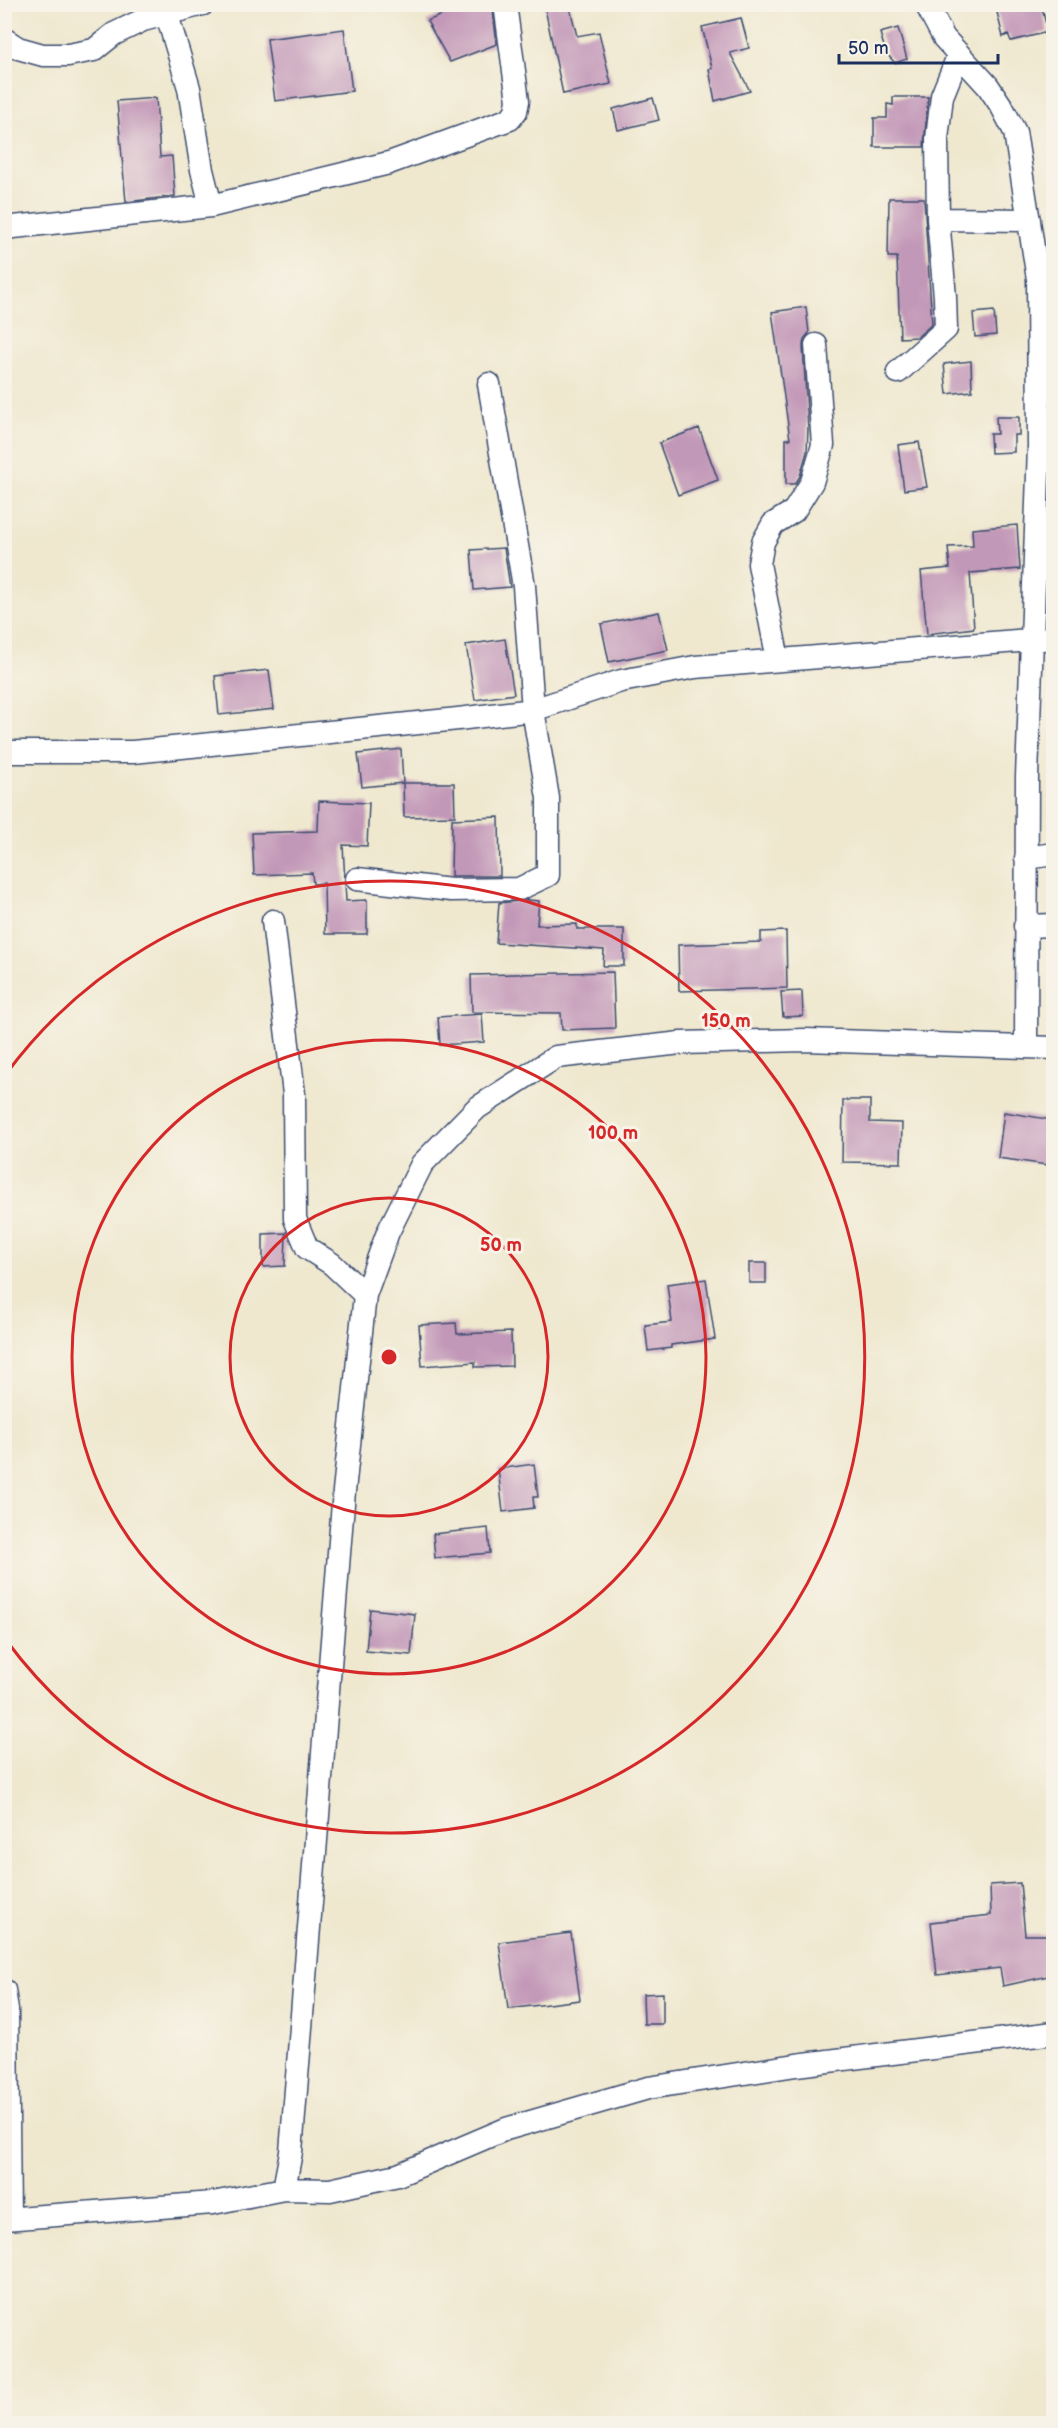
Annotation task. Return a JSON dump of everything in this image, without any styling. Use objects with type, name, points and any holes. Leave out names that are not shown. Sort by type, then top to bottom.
[{"type":"street","points":[[4,39],[18,48],[43,55],[68,55],[94,50],[124,29],[143,20],[203,4]]},
{"type":"street","points":[[4,228],[211,206],[389,164],[510,119],[516,111],[518,100],[505,4]]},
{"type":"street","points":[[926,4],[944,38],[988,86],[1002,106],[1015,132],[1038,279],[1039,447],[1030,640],[1025,926],[1026,1046]]},
{"type":"street","points":[[167,15],[189,88],[202,170],[211,206]]},
{"type":"street","points":[[898,372],[946,329],[938,219],[938,138],[942,96],[958,54]]},
{"type":"street","points":[[938,219],[1029,220]]},
{"type":"street","points":[[778,660],[759,564],[763,542],[773,524],[794,511],[812,482],[823,445],[816,345]]},
{"type":"street","points":[[357,879],[451,890],[519,888],[548,876],[548,798],[533,710],[524,586],[489,384]]},
{"type":"street","points":[[4,752],[133,752],[241,742],[533,710],[621,681],[696,667],[1053,638]]},
{"type":"street","points":[[1026,858],[1053,854]]},
{"type":"street","points":[[273,921],[294,1094],[295,1219],[307,1248],[332,1264],[365,1295]]},
{"type":"street","points":[[1025,926],[1053,925]]},
{"type":"street","points":[[284,2189],[291,2152],[344,1491],[365,1295],[388,1232],[422,1164],[477,1108],[556,1057],[681,1043],[805,1040],[1053,1048]]},
{"type":"street","points":[[4,1990],[7,2010],[7,2219],[213,2203],[284,2189],[330,2190],[398,2175],[506,2129],[648,2088],[807,2064],[1053,2033]]},
{"type":"building","points":[[468,4],[492,4],[497,44],[450,62],[427,21]]},
{"type":"building","points":[[544,4],[569,4],[577,36],[599,32],[611,84],[563,94]]},
{"type":"building","points":[[995,4],[1041,4],[1048,32],[1011,41],[1008,34],[1003,37]]},
{"type":"building","points":[[741,18],[749,48],[730,53],[750,91],[715,101],[709,69],[712,68],[702,27]]},
{"type":"building","points":[[898,28],[907,59],[895,63],[886,53],[880,33]]},
{"type":"building","points":[[344,29],[352,91],[275,101],[267,39]]},
{"type":"building","points":[[893,97],[928,97],[924,147],[874,147],[874,118],[887,118],[887,104],[893,105]]},
{"type":"building","points":[[156,98],[160,157],[172,156],[175,196],[126,202],[117,101]]},
{"type":"building","points":[[653,98],[659,120],[618,130],[613,109]]},
{"type":"building","points":[[889,198],[924,198],[932,324],[917,337],[900,338],[897,257],[888,257]]},
{"type":"building","points":[[806,307],[809,333],[804,339],[803,346],[808,428],[807,452],[800,476],[795,484],[786,484],[786,439],[790,439],[772,312]]},
{"type":"building","points":[[994,311],[996,335],[975,337],[973,313]]},
{"type":"building","points":[[971,361],[972,391],[947,394],[944,364]]},
{"type":"building","points":[[996,417],[1019,417],[1019,435],[1014,435],[1014,452],[991,453],[990,434],[997,434]]},
{"type":"building","points":[[699,428],[718,480],[678,495],[659,443]]},
{"type":"building","points":[[919,442],[927,487],[904,490],[898,445]]},
{"type":"building","points":[[1017,525],[1020,569],[970,573],[974,628],[927,634],[921,571],[950,568],[948,547],[973,546],[972,529]]},
{"type":"building","points":[[504,548],[510,587],[474,590],[471,550]]},
{"type":"building","points":[[659,612],[668,650],[609,662],[601,624]]},
{"type":"building","points":[[505,639],[514,694],[475,700],[466,645]]},
{"type":"building","points":[[269,670],[274,709],[219,715],[215,676]]},
{"type":"building","points":[[401,749],[403,783],[362,787],[358,754]]},
{"type":"building","points":[[403,783],[454,783],[455,816],[404,817]]},
{"type":"building","points":[[319,801],[369,803],[367,846],[343,845],[346,901],[367,900],[367,934],[325,934],[324,883],[313,884],[312,873],[254,875],[252,833],[318,831]]},
{"type":"building","points":[[499,817],[500,876],[451,876],[452,819]]},
{"type":"building","points":[[539,901],[537,925],[577,924],[577,929],[624,929],[624,966],[603,966],[604,950],[496,943],[499,903]]},
{"type":"building","points":[[786,931],[787,988],[679,991],[678,945],[761,942],[761,932]]},
{"type":"building","points":[[613,972],[615,1028],[562,1030],[561,1013],[472,1012],[471,975]]},
{"type":"building","points":[[802,991],[803,1016],[783,1017],[781,992]]},
{"type":"building","points":[[482,1014],[484,1042],[440,1045],[438,1017]]},
{"type":"building","points":[[843,1100],[870,1100],[870,1122],[902,1123],[901,1163],[842,1162]]},
{"type":"building","points":[[1004,1112],[1053,1120],[1047,1165],[998,1158]]},
{"type":"building","points":[[286,1233],[285,1266],[263,1267],[263,1234]]},
{"type":"building","points":[[749,1263],[766,1263],[766,1283],[749,1283]]},
{"type":"building","points":[[706,1279],[715,1339],[671,1345],[671,1348],[648,1351],[645,1325],[672,1322],[667,1284]]},
{"type":"building","points":[[456,1323],[457,1334],[511,1332],[512,1366],[475,1367],[475,1362],[422,1366],[419,1325]]},
{"type":"building","points":[[534,1464],[538,1497],[533,1497],[534,1508],[503,1512],[498,1469]]},
{"type":"building","points":[[488,1528],[490,1553],[435,1558],[433,1534]]},
{"type":"building","points":[[370,1609],[415,1614],[411,1655],[366,1651]]},
{"type":"building","points":[[1020,1883],[1025,1935],[1053,1935],[1053,1975],[1003,1986],[1000,1968],[937,1975],[931,1922],[991,1915],[990,1885]]},
{"type":"building","points":[[571,1933],[580,2000],[508,2009],[499,1942]]},
{"type":"building","points":[[663,1993],[663,2024],[644,2024],[643,1994]]}]
